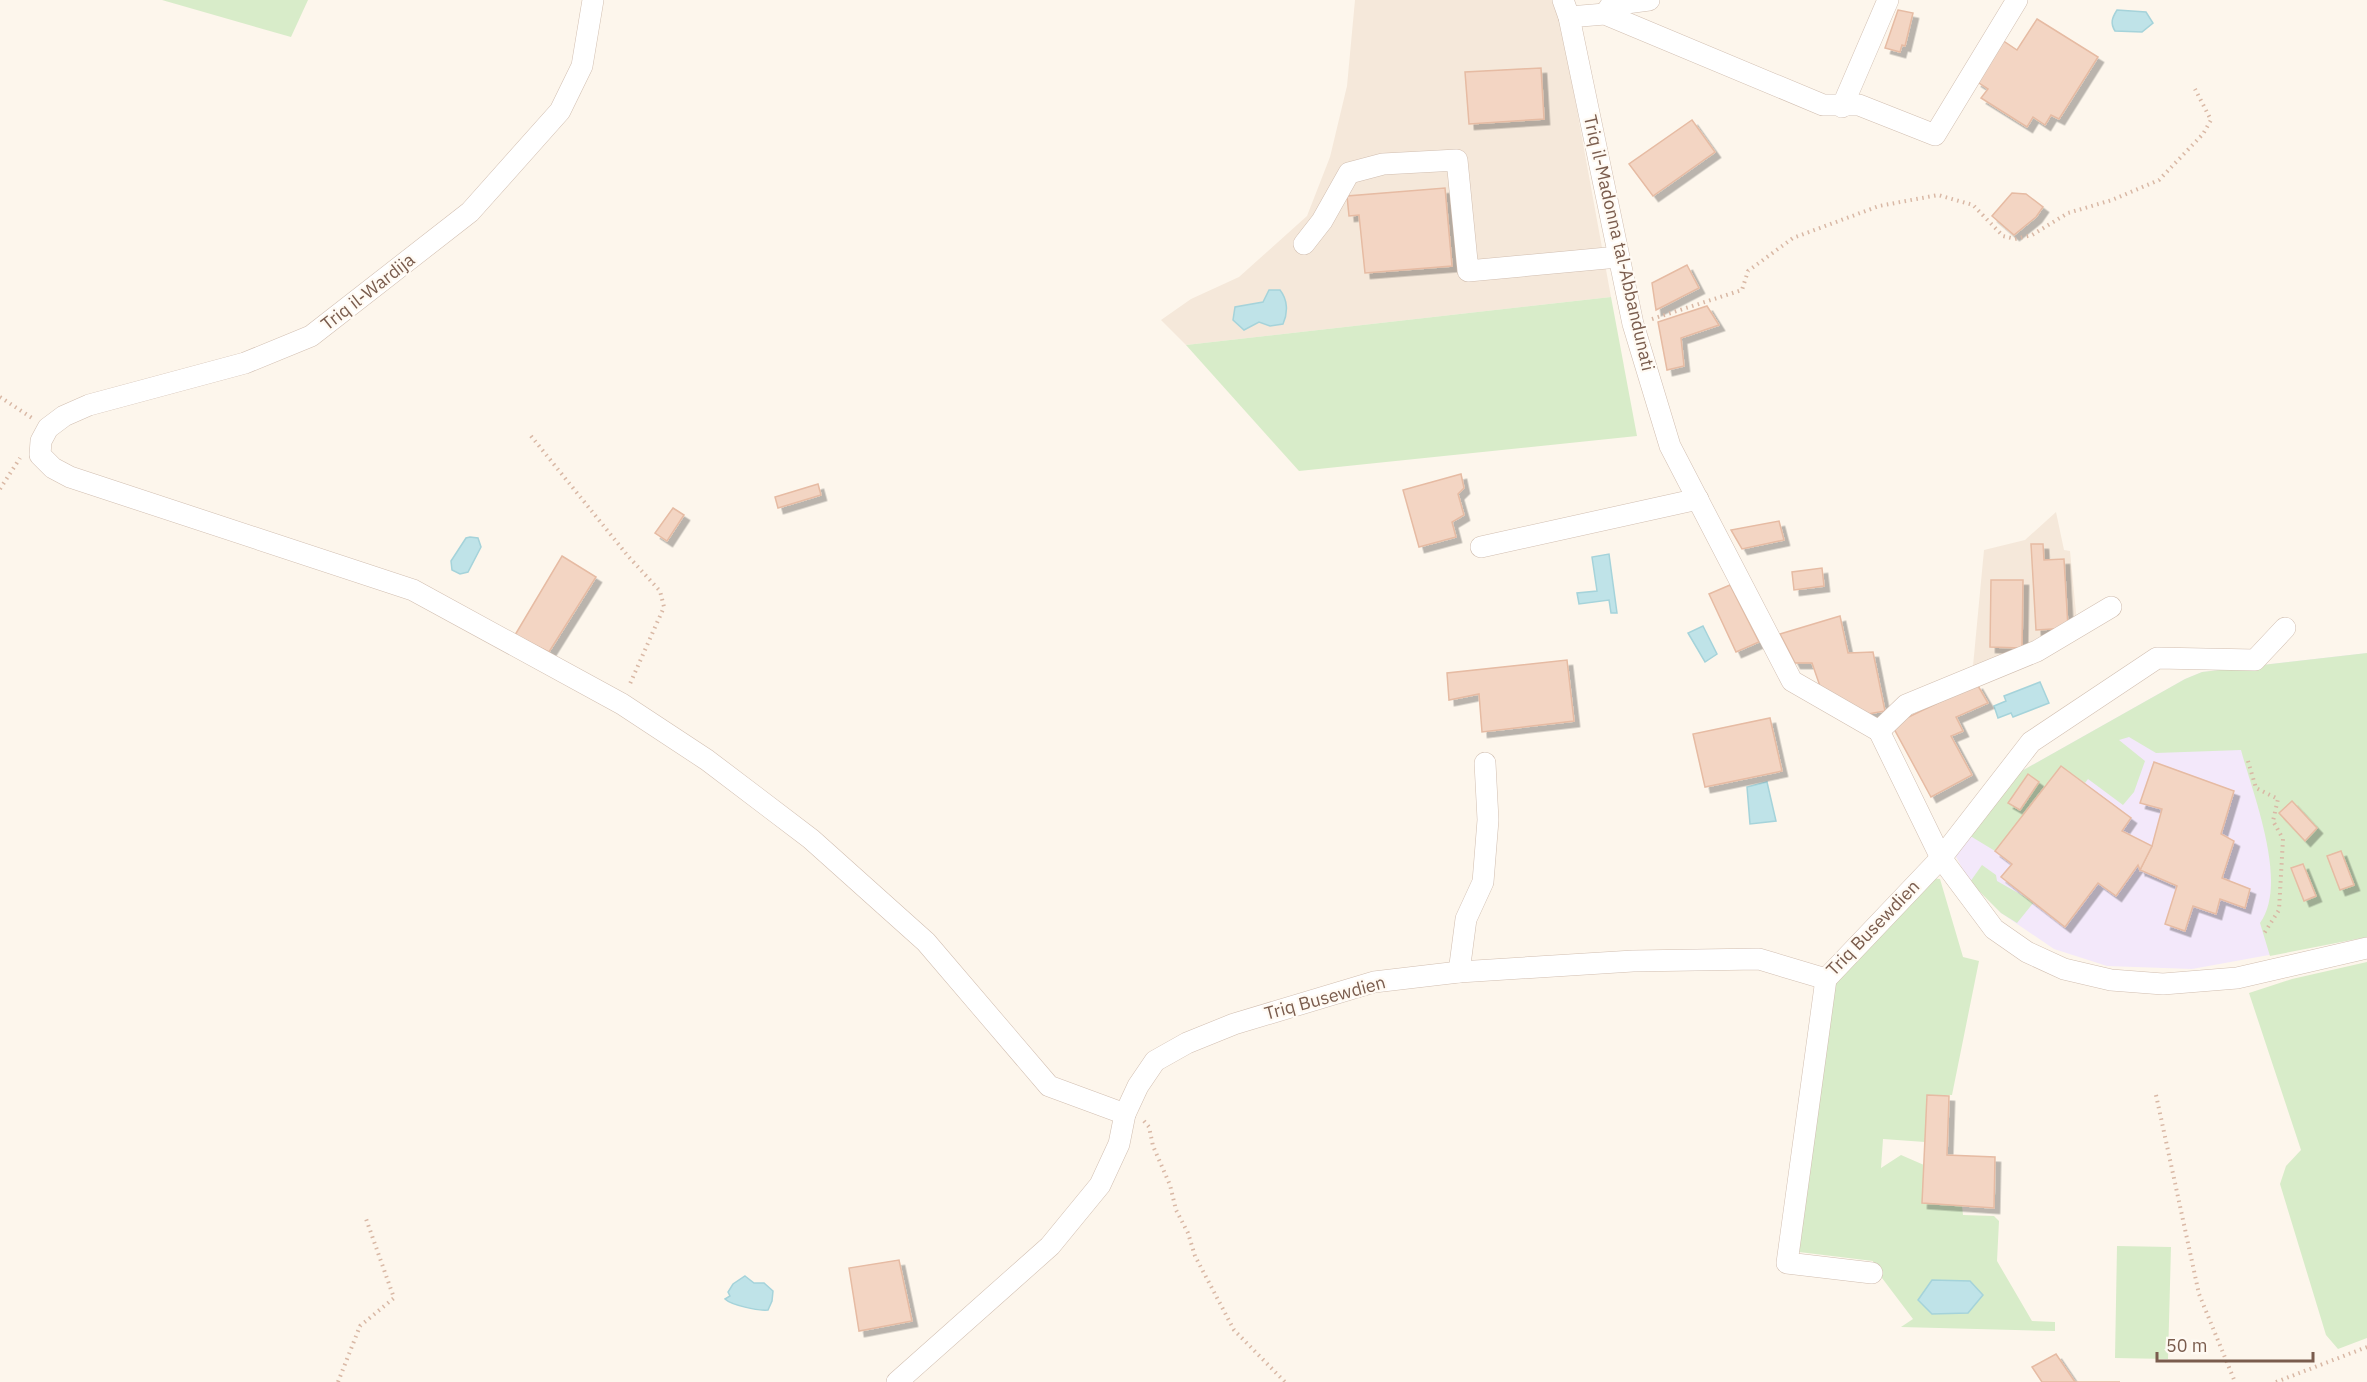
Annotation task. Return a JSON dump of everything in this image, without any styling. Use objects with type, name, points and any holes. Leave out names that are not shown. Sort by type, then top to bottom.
[{"type":"street","name":"Triq il-Wardija","points":[[48,428],[64,416],[89,405],[245,363],[311,336],[460,219],[560,111],[582,66],[593,0]]},
{"type":"street","points":[[1605,14],[1611,5],[1648,0]]},
{"type":"street","points":[[1842,107],[1888,0]]},
{"type":"street","points":[[1566,8],[1605,14],[1822,105],[1842,107],[1859,105],[1935,135],[2018,0]]},
{"type":"street","name":"Triq il-Madonna tal-Abbandunati","points":[[1566,8],[1618,257],[1634,324],[1670,446],[1792,681],[1879,730]]},
{"type":"street","points":[[1304,244],[1322,221],[1349,173],[1383,164],[1457,160],[1468,271],[1618,257]]},
{"type":"street","points":[[48,428],[41,441],[40,455],[53,468],[70,477],[412,590],[622,704],[707,760],[811,839],[926,942],[1049,1086],[1125,1114]]},
{"type":"street","points":[[1480,548],[1698,499]]},
{"type":"street","points":[[2111,607],[2037,651],[1906,705],[1879,730],[1941,858],[1994,929],[2010,942],[2064,969],[2093,977],[2163,984],[2237,978],[2367,948]]},
{"type":"street","name":"Triq Busewdien","points":[[897,1382],[1050,1245],[1100,1185],[1119,1144],[1125,1114],[1138,1086],[1155,1061],[1187,1042],[1234,1024],[1374,982],[1459,972],[1759,950],[1826,979],[1941,858],[2031,742],[2157,658],[2254,660],[2285,628]]},
{"type":"street","points":[[1459,972],[1466,919],[1483,882],[1488,820],[1485,763]]},
{"type":"street","points":[[1826,979],[1787,1263],[1872,1273]]},
{"type":"path","points":[[1634,324],[1742,290],[1748,271],[1793,238],[1880,206],[1938,195],[1973,205],[2003,236],[2015,239],[2032,235],[2068,213],[2112,200],[2159,180],[2203,134],[2211,120],[2195,89]]},
{"type":"path","points":[[0,397],[48,428]]},
{"type":"path","points":[[531,436],[628,556],[660,591],[664,607],[622,704]]},
{"type":"path","points":[[0,489],[22,455],[40,455]]},
{"type":"path","points":[[2248,760],[2256,789],[2278,799],[2273,821],[2283,839],[2279,910],[2263,935]]},
{"type":"path","points":[[2156,1095],[2199,1294],[2235,1382]]},
{"type":"path","points":[[1125,1114],[1140,1116],[1149,1127],[1152,1146],[1170,1185],[1176,1210],[1188,1233],[1195,1256],[1234,1330],[1285,1382]]},
{"type":"path","points":[[338,1382],[360,1326],[394,1298],[365,1216]]},
{"type":"path","points":[[2276,1382],[2367,1347]]},
{"type":"shaded area","points":[[1355,0],[1557,0],[1611,297],[1186,345],[1161,320],[1191,299],[1239,277],[1307,216],[1330,157],[1347,86]]},
{"type":"shaded area","points":[[2056,512],[2064,550],[2070,551],[2077,623],[2031,649],[1973,666],[1984,550],[2025,540]]},
{"type":"shaded area","points":[[2367,653],[2367,937],[2192,969],[2107,966],[2054,949],[2001,913],[1968,879],[1954,853],[2020,772],[2185,679],[2202,672]]},
{"type":"green space","points":[[162,0],[308,0],[291,37]]},
{"type":"green space","points":[[1611,297],[1637,436],[1299,471],[1186,345]]},
{"type":"green space","points":[[2367,653],[2367,937],[2270,956],[2260,923],[2268,906],[2271,885],[2270,863],[2260,814],[2241,750],[2156,753],[2129,737],[2119,740],[2145,761],[2134,792],[2123,805],[2088,779],[2085,783],[2061,766],[1995,851],[1967,834],[2020,772],[2185,679],[2202,672]]},
{"type":"green space","points":[[1982,865],[1996,875],[1997,881],[2034,902],[2017,923],[2001,913],[1970,882]]},
{"type":"green space","points":[[1929,878],[1940,879],[1963,957],[1979,961],[1952,1095],[1927,1095],[1925,1142],[1883,1139],[1881,1168],[1901,1155],[1924,1165],[1922,1203],[1962,1206],[1963,1215],[1994,1216],[1999,1221],[1997,1261],[2032,1321],[2055,1322],[2055,1331],[1901,1327],[1913,1319],[1882,1278],[1873,1277],[1873,1261],[1799,1252],[1829,983]]},
{"type":"green space","points":[[2367,962],[2367,1338],[2338,1349],[2326,1335],[2280,1184],[2286,1166],[2301,1150],[2249,993],[2292,979]]},
{"type":"green space","points":[[2117,1246],[2171,1247],[2168,1359],[2115,1358]]},
{"type":"water","points":[[2117,10],[2146,12],[2153,23],[2142,32],[2115,31],[2112,20]]},
{"type":"water","points":[[1269,290],[1280,290],[1285,298],[1286,315],[1283,324],[1270,326],[1259,322],[1244,330],[1233,320],[1235,307],[1263,302]]},
{"type":"water","points":[[466,538],[478,538],[481,547],[468,572],[460,574],[452,570],[451,561]]},
{"type":"water","points":[[1609,554],[1617,613],[1611,613],[1609,600],[1579,604],[1577,593],[1597,591],[1592,557]]},
{"type":"water","points":[[1703,626],[1717,654],[1705,662],[1688,633]]},
{"type":"water","points":[[2040,682],[2049,703],[2013,717],[2011,713],[1998,718],[1994,706],[2006,701],[2004,696]]},
{"type":"water","points":[[1767,782],[1776,821],[1750,824],[1747,787]]},
{"type":"water","points":[[745,1276],[754,1283],[764,1283],[773,1291],[768,1310],[745,1307],[725,1299],[730,1296],[728,1292],[733,1284]]},
{"type":"water","points":[[1932,1280],[1970,1281],[1983,1295],[1968,1313],[1932,1314],[1918,1300]]},
{"type":"building","points":[[1898,10],[1913,13],[1905,46],[1902,45],[1900,52],[1885,48]]},
{"type":"building","points":[[2037,19],[2098,57],[2059,119],[2051,115],[2045,125],[2033,117],[2027,127],[1981,98],[1988,89],[1976,81],[2002,40],[2017,50]]},
{"type":"building","points":[[1541,68],[1544,119],[1469,124],[1465,72]]},
{"type":"building","points":[[1692,120],[1715,152],[1653,196],[1629,164]]},
{"type":"building","points":[[1445,188],[1452,266],[1365,273],[1359,215],[1349,216],[1347,196]]},
{"type":"building","points":[[2012,193],[2026,194],[2043,207],[2036,217],[2014,235],[1992,216]]},
{"type":"building","points":[[1687,265],[1699,288],[1656,310],[1652,283]]},
{"type":"building","points":[[1707,306],[1719,325],[1681,338],[1684,366],[1667,370],[1658,322]]},
{"type":"building","points":[[1461,474],[1464,488],[1458,494],[1464,515],[1452,522],[1456,537],[1419,547],[1403,490]]},
{"type":"building","points":[[818,484],[821,495],[778,508],[775,497]]},
{"type":"building","points":[[673,508],[684,515],[667,541],[655,533]]},
{"type":"building","points":[[1779,521],[1784,540],[1742,549],[1731,530]]},
{"type":"building","points":[[2031,544],[2043,544],[2044,560],[2064,559],[2068,628],[2036,630]]},
{"type":"building","points":[[562,556],[596,577],[549,652],[515,635]]},
{"type":"building","points":[[1822,568],[1824,586],[1794,590],[1792,572]]},
{"type":"building","points":[[1991,580],[2023,580],[2022,648],[1990,647]]},
{"type":"building","points":[[1730,585],[1759,642],[1736,652],[1709,594]]},
{"type":"building","points":[[1840,616],[1848,653],[1873,652],[1885,711],[1868,714],[1823,695],[1812,663],[1795,663],[1780,634]]},
{"type":"building","points":[[1567,660],[1574,721],[1482,732],[1479,694],[1449,700],[1447,673]]},
{"type":"building","points":[[1977,684],[1988,703],[1956,717],[1963,731],[1951,736],[1972,775],[1931,797],[1892,725]]},
{"type":"building","points":[[1770,718],[1782,771],[1705,787],[1693,734]]},
{"type":"building","points":[[2154,762],[2234,791],[2221,834],[2234,841],[2222,878],[2250,889],[2245,908],[2220,899],[2216,914],[2193,906],[2185,931],[2165,924],[2177,886],[2140,870],[2152,846],[2162,809],[2140,803]]},
{"type":"building","points":[[2061,766],[2131,818],[2122,831],[2152,846],[2140,870],[2138,865],[2116,896],[2098,883],[2065,927],[2001,877],[2012,864],[1995,851]]},
{"type":"building","points":[[2028,774],[2039,782],[2020,810],[2008,803]]},
{"type":"building","points":[[2292,801],[2317,828],[2305,841],[2279,813]]},
{"type":"building","points":[[2341,851],[2354,885],[2340,890],[2327,856]]},
{"type":"building","points":[[2303,864],[2316,896],[2304,901],[2291,868]]},
{"type":"building","points":[[1927,1095],[1949,1096],[1947,1155],[1995,1157],[1994,1208],[1922,1203]]},
{"type":"building","points":[[899,1260],[912,1321],[859,1331],[849,1268]]},
{"type":"building","points":[[2056,1354],[2075,1382],[2042,1382],[2032,1367]]}]
